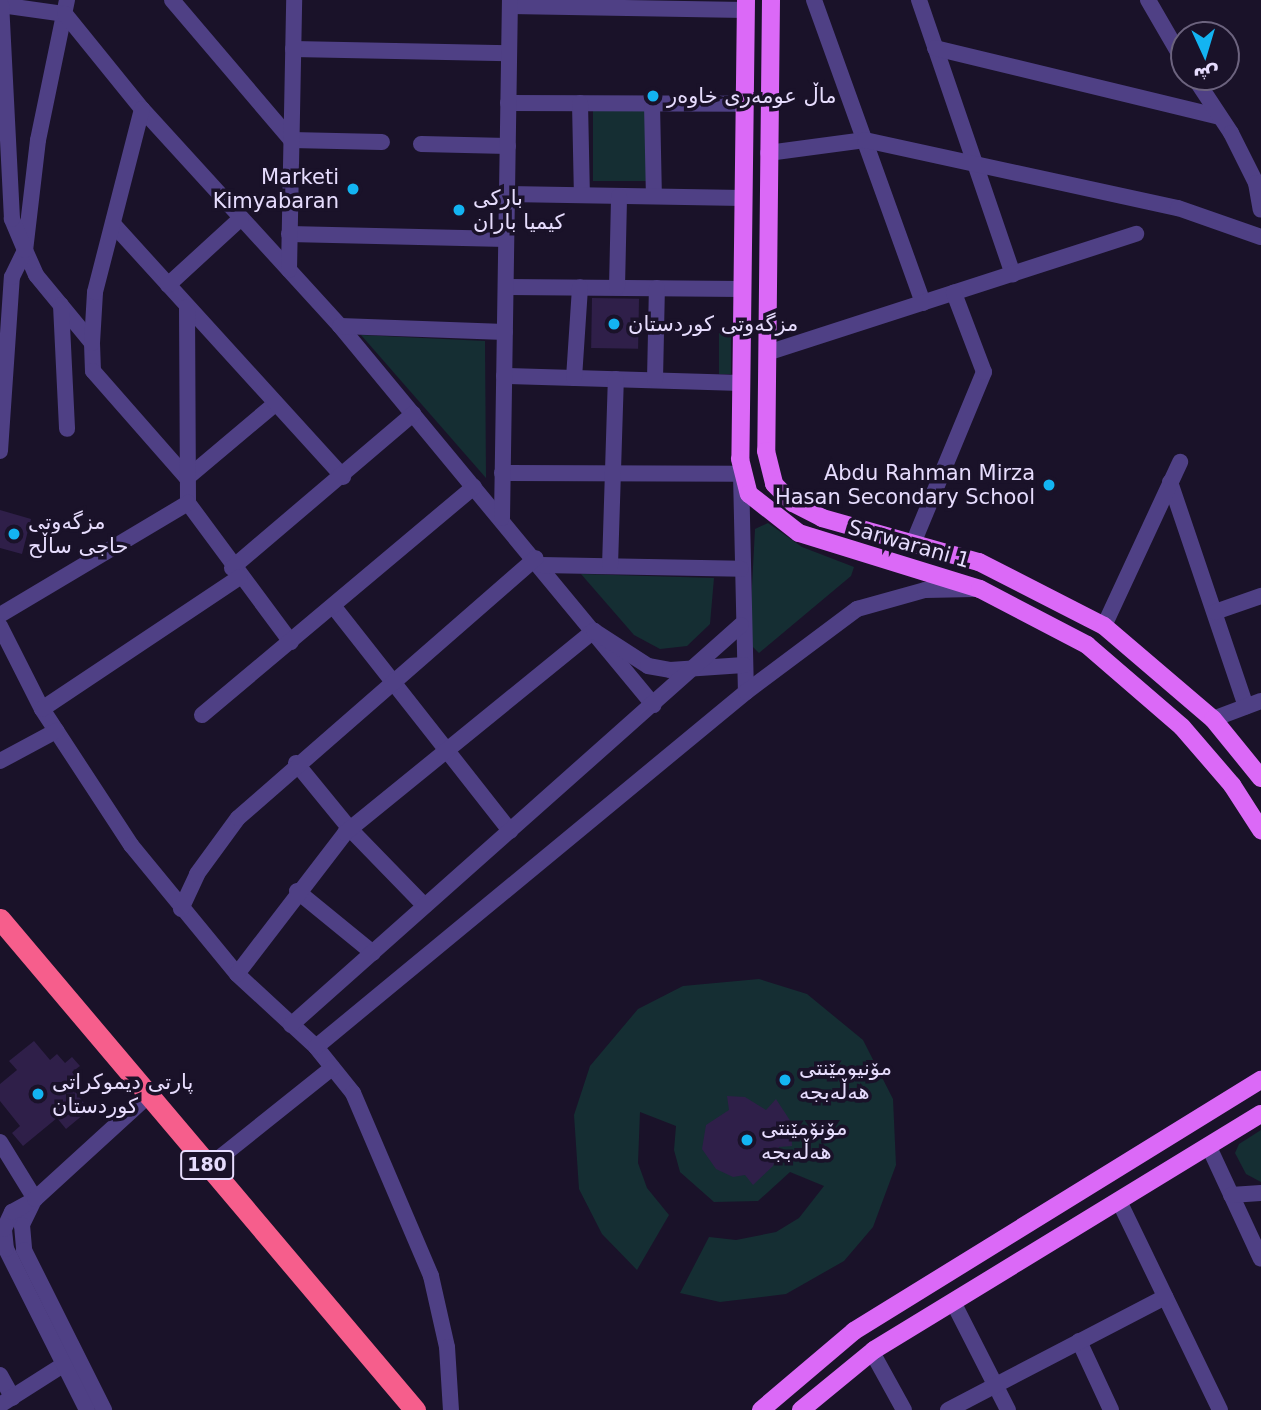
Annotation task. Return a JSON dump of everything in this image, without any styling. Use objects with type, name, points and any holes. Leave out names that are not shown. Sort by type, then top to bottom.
[{"type":"highway","name":"180","points":[[0,919],[144,1098]]},
{"type":"highway","name":"180","points":[[0,931],[415,1410]]},
{"type":"highway","name":"180","points":[[212,1177],[398,1410]]},
{"type":"main road","points":[[771,0],[766,451],[774,484],[793,503],[822,518],[914,541],[1001,572],[1104,626],[1213,719],[1261,778]]},
{"type":"main road","name":"Sarwarani 1","points":[[746,5],[741,474],[757,504],[799,533],[980,589],[1067,633],[1135,681],[1221,771],[1261,830]]},
{"type":"main road","points":[[743,232],[768,232]]},
{"type":"main road","points":[[1135,681],[1149,662]]},
{"type":"main road","points":[[761,1410],[853,1331],[1261,1080]]},
{"type":"main road","points":[[801,1410],[872,1352],[1261,1114]]},
{"type":"main road","points":[[974,1257],[987,1281]]},
{"type":"street","points":[[172,0],[291,140],[382,142]]},
{"type":"street","points":[[192,21],[194,0]]},
{"type":"street","points":[[289,270],[294,0]]},
{"type":"street","points":[[814,0],[923,303]]},
{"type":"street","points":[[919,0],[1013,274]]},
{"type":"street","points":[[1148,0],[1170,38]]},
{"type":"street","points":[[502,518],[510,3],[746,5]]},
{"type":"street","points":[[66,7],[1,5],[12,219],[36,275],[92,343]]},
{"type":"street","points":[[66,7],[142,109],[340,326],[539,561],[654,705]]},
{"type":"street","points":[[0,451],[6,277],[25,250],[38,140],[66,7]]},
{"type":"street","points":[[935,48],[1220,117]]},
{"type":"street","points":[[293,49],[509,53]]},
{"type":"street","points":[[1203,91],[1256,183],[1261,210]]},
{"type":"street","points":[[509,103],[744,104]]},
{"type":"street","points":[[580,103],[582,195]]},
{"type":"street","points":[[652,104],[654,197]]},
{"type":"street","points":[[142,109],[95,292],[93,371],[187,478]]},
{"type":"street","points":[[768,153],[865,140],[1178,208],[1261,237]]},
{"type":"street","points":[[421,144],[508,146]]},
{"type":"street","points":[[507,194],[743,198]]},
{"type":"street","points":[[617,287],[619,196]]},
{"type":"street","points":[[167,285],[242,218]]},
{"type":"street","points":[[113,225],[343,477]]},
{"type":"street","points":[[289,234],[506,239]]},
{"type":"street","points":[[766,353],[1136,234]]},
{"type":"street","points":[[6,277],[36,275]]},
{"type":"street","points":[[506,286],[742,289]]},
{"type":"street","points":[[574,378],[580,287]]},
{"type":"street","points":[[655,380],[657,288]]},
{"type":"street","points":[[914,541],[984,372],[954,293]]},
{"type":"street","points":[[61,305],[67,429]]},
{"type":"street","points":[[187,307],[188,503],[236,573],[291,642]]},
{"type":"street","points":[[340,326],[505,332]]},
{"type":"street","points":[[504,376],[741,383]]},
{"type":"street","points":[[610,566],[615,379]]},
{"type":"street","points":[[187,478],[276,403]]},
{"type":"street","points":[[42,709],[236,573],[413,415]]},
{"type":"street","points":[[1104,626],[1180,462]]},
{"type":"street","points":[[502,472],[741,474],[741,625],[746,692]]},
{"type":"street","points":[[1170,482],[1215,612],[1253,703],[1213,719]]},
{"type":"street","points":[[202,715],[474,487]]},
{"type":"street","points":[[0,615],[188,503]]},
{"type":"street","points":[[181,909],[197,874],[238,818],[296,763],[392,681],[539,561],[610,566],[741,569]]},
{"type":"street","points":[[316,1048],[746,692],[857,609],[925,590],[980,589]]},
{"type":"street","points":[[1215,612],[1261,596]]},
{"type":"street","points":[[334,607],[510,831]]},
{"type":"street","points":[[0,625],[42,709],[110,816],[181,909],[236,974],[316,1048],[369,1124],[431,1276],[447,1347],[451,1410]]},
{"type":"street","points":[[291,1025],[654,705],[700,668],[741,625]]},
{"type":"street","points":[[594,631],[648,666],[744,666]]},
{"type":"street","points":[[236,974],[297,891],[350,830],[449,754],[594,631]]},
{"type":"street","points":[[0,761],[55,731]]},
{"type":"street","points":[[296,763],[350,830],[425,906]]},
{"type":"street","points":[[297,891],[373,953]]},
{"type":"street","points":[[212,1177],[332,1068]]},
{"type":"street","points":[[87,1410],[6,1249],[4,1229],[12,1212],[35,1199],[144,1098]]},
{"type":"street","points":[[0,1142],[35,1199]]},
{"type":"street","points":[[1209,1147],[1261,1259]]},
{"type":"street","points":[[1231,1195],[1261,1193]]},
{"type":"street","points":[[35,1199],[22,1225],[24,1250],[104,1410]]},
{"type":"street","points":[[1119,1201],[1220,1410]]},
{"type":"street","points":[[948,1410],[1165,1297]]},
{"type":"street","points":[[953,1302],[1008,1410]]},
{"type":"street","points":[[1079,1341],[1111,1410]]},
{"type":"street","points":[[872,1352],[904,1410]]},
{"type":"street","points":[[0,1375],[6,1401],[63,1365]]},
{"type":"green space","points":[[593,109],[649,109],[649,181],[593,181]]},
{"type":"green space","points":[[719,333],[731,333],[731,374],[719,374]]},
{"type":"green space","points":[[361,335],[485,341],[486,478]]},
{"type":"green space","points":[[768,523],[802,547],[854,567],[851,576],[759,653],[749,643],[755,529]]},
{"type":"green space","points":[[581,574],[714,578],[710,624],[687,646],[660,649],[634,635]]},
{"type":"green space","points":[[759,979],[807,994],[863,1040],[893,1099],[896,1165],[873,1227],[844,1261],[786,1294],[720,1302],[680,1293],[709,1237],[736,1240],[776,1232],[799,1218],[824,1186],[790,1172],[758,1201],[714,1202],[680,1172],[674,1150],[676,1126],[640,1112],[638,1163],[647,1188],[669,1215],[637,1270],[602,1234],[579,1189],[574,1115],[590,1066],[638,1009],[683,986]]},
{"type":"green space","points":[[1261,1130],[1261,1182],[1246,1174],[1235,1153],[1239,1144]]},
{"type":"building","name":"مزگەوتی کوردستان","points":[[592,298],[639,299],[638,349],[591,348]]},
{"type":"building","name":"مزگەوتی حاجی ساڵح","points":[[0,510],[31,519],[22,554],[0,548]]},
{"type":"building","name":"پارتی دیموکراتی کوردستان","points":[[34,1041],[50,1060],[57,1054],[65,1063],[72,1057],[80,1066],[72,1072],[78,1080],[71,1086],[89,1110],[66,1129],[57,1118],[23,1146],[12,1133],[20,1126],[0,1101],[0,1084],[17,1070],[9,1061]]},
{"type":"building","name":"مۆنۆمێنتی هەڵەبجە","points":[[727,1096],[745,1097],[766,1110],[776,1099],[791,1122],[792,1146],[779,1147],[773,1166],[753,1185],[745,1175],[733,1177],[716,1169],[702,1149],[706,1125],[729,1110]]},
{"type":"place","name":"ماڵ عومەری خاوەر","points":[[653,96]]},
{"type":"place","name":"Marketi Kimyabaran","points":[[353,189]]},
{"type":"place","name":"باركى كيميا باران","points":[[459,210]]},
{"type":"place","name":"مزگەوتی کوردستان","points":[[614,324]]},
{"type":"place","name":"Abdu Rahman Mirza Hasan Secondary School","points":[[1049,485]]},
{"type":"place","name":"مزگەوتی حاجی ساڵح","points":[[14,534]]},
{"type":"place","name":"مۆنیومێنتی هەڵەبجە","points":[[785,1080]]},
{"type":"place","name":"پارتی دیموکراتی کوردستان","points":[[38,1094]]},
{"type":"place","name":"مۆنۆمێنتی هەڵەبجە","points":[[747,1140]]}]
